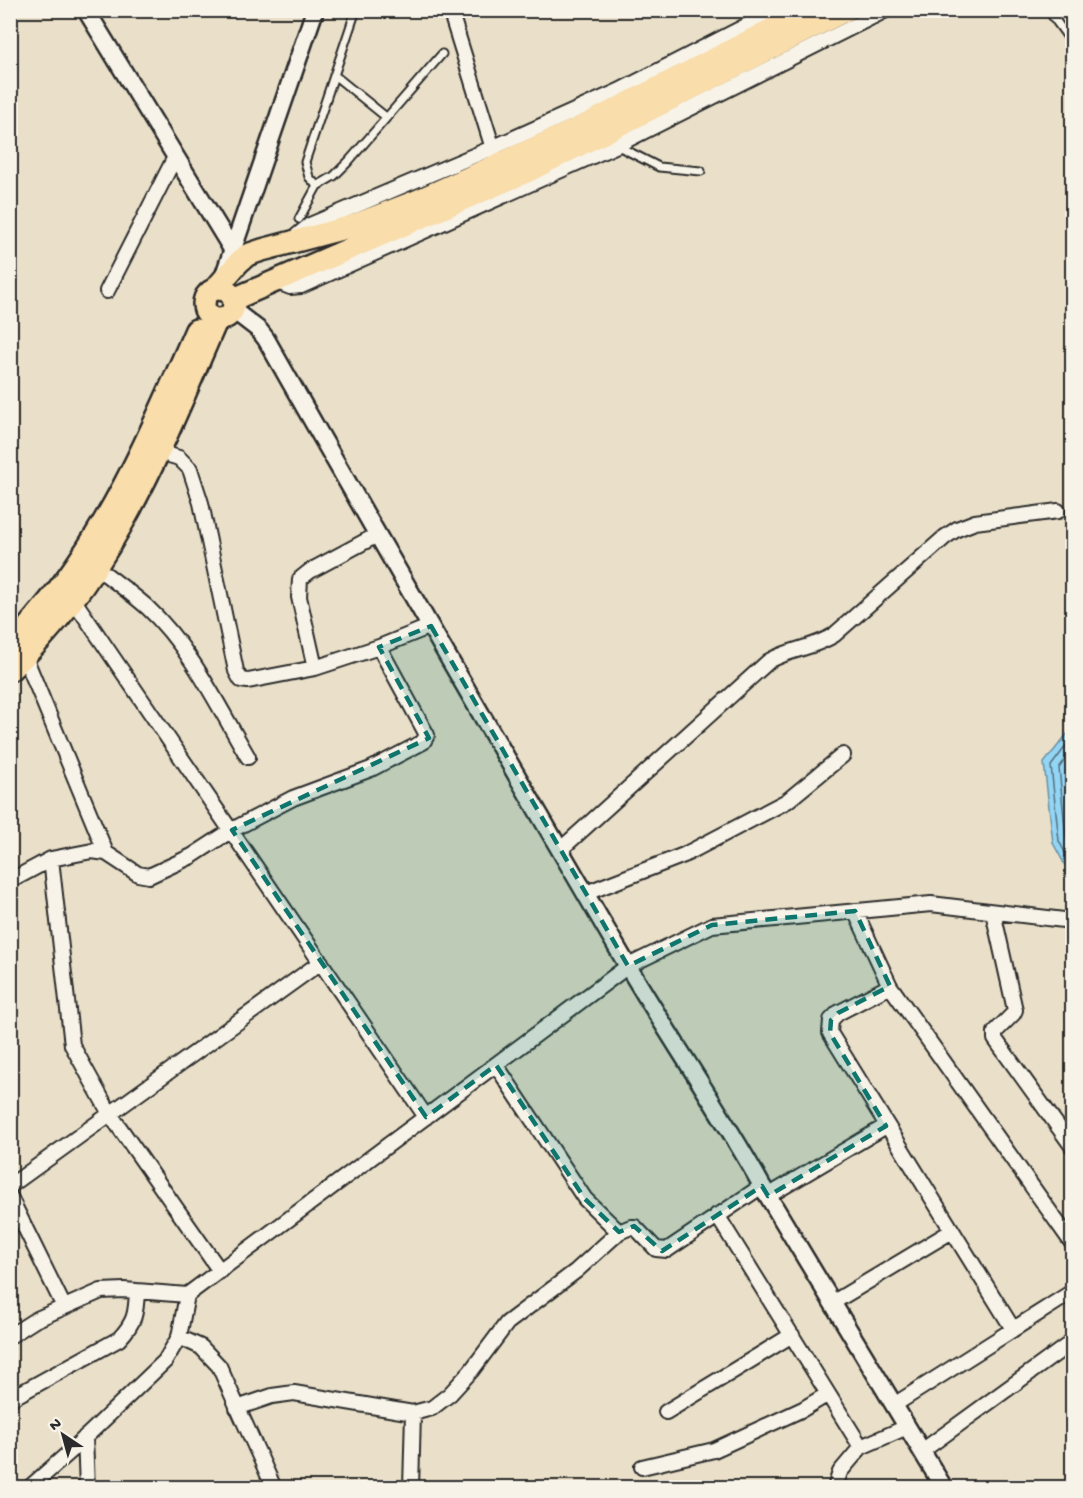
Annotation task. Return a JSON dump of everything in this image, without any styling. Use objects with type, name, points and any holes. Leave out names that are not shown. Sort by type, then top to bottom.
[{"type":"main road","points":[[15,657],[73,599],[128,516],[159,452],[239,262],[248,255],[349,227],[416,201],[495,156],[583,126],[809,10]]},
{"type":"main road","points":[[15,657],[103,524],[221,301],[275,281],[531,170],[608,141],[847,10]]},
{"type":"street","points":[[86,10],[232,249]]},
{"type":"street","points":[[315,10],[232,249],[221,301],[251,323],[266,339],[377,535],[628,966],[737,1142],[944,1488]]},
{"type":"street","points":[[450,10],[495,156],[777,10]]},
{"type":"street","points":[[608,141],[886,10]]},
{"type":"street","points":[[108,291],[175,157]]},
{"type":"street","points":[[159,452],[179,458],[190,469],[201,503],[236,670],[241,680],[248,681],[315,668],[379,647],[431,626]]},
{"type":"street","points":[[560,850],[769,661],[782,653],[814,645],[834,634],[945,537],[975,522],[1058,511]]},
{"type":"street","points":[[315,668],[299,597],[300,579],[310,571],[377,535]]},
{"type":"street","points":[[96,567],[147,607],[169,630],[192,661],[248,757]]},
{"type":"street","points":[[73,599],[426,1117]]},
{"type":"street","points":[[10,881],[51,859],[92,851],[106,853],[138,874],[149,876],[192,856],[232,830],[293,798],[371,769],[423,742],[427,735],[379,647]]},
{"type":"street","points":[[15,657],[106,853]]},
{"type":"street","points":[[586,894],[684,855],[787,801],[843,755]]},
{"type":"street","points":[[51,859],[72,1045],[110,1114],[220,1271]]},
{"type":"street","points":[[10,1336],[35,1320],[101,1291],[187,1295],[628,966],[712,925],[930,904],[1072,921]]},
{"type":"street","points":[[855,911],[890,986],[1072,1243]]},
{"type":"street","points":[[993,912],[1015,1010],[995,1032],[995,1039],[1072,1146]]},
{"type":"street","points":[[10,1186],[321,962]]},
{"type":"street","points":[[890,986],[838,1013],[831,1020],[830,1033],[1013,1329]]},
{"type":"street","points":[[496,1065],[585,1199],[619,1232]]},
{"type":"street","points":[[237,1408],[272,1396],[294,1393],[413,1413],[432,1408],[450,1394],[471,1371],[507,1323],[576,1271],[619,1232],[635,1227],[656,1249],[667,1250],[717,1215],[886,1126]]},
{"type":"street","points":[[10,1197],[64,1307]]},
{"type":"street","points":[[717,1215],[861,1447]]},
{"type":"street","points":[[832,1303],[952,1231]]},
{"type":"street","points":[[10,1399],[120,1339],[131,1326],[136,1314],[137,1291]]},
{"type":"street","points":[[894,1405],[1072,1293]]},
{"type":"street","points":[[29,1488],[165,1361],[179,1337],[187,1295]]},
{"type":"street","points":[[666,1412],[792,1335]]},
{"type":"street","points":[[179,1337],[201,1347],[219,1366],[274,1488]]},
{"type":"street","points":[[922,1451],[1072,1342]]},
{"type":"street","points":[[642,1467],[714,1449],[803,1409],[828,1394]]},
{"type":"street","points":[[411,1488],[413,1413]]},
{"type":"street","points":[[835,1488],[840,1472],[861,1447],[907,1427]]},
{"type":"street","points":[[86,1437],[87,1488]]},
{"type":"lane","points":[[317,186],[309,177],[305,162],[356,10]]},
{"type":"lane","points":[[1048,10],[1072,43]]},
{"type":"lane","points":[[299,219],[317,186],[334,176],[348,162],[442,54]]},
{"type":"lane","points":[[334,75],[386,117]]},
{"type":"lane","points":[[608,141],[659,167],[671,170],[701,171]]},
{"type":"highlighted area","points":[[431,626],[628,966],[712,925],[855,911],[890,986],[838,1013],[831,1020],[830,1033],[886,1126],[768,1196],[762,1186],[662,1251],[634,1226],[619,1232],[585,1199],[496,1065],[426,1117],[232,830],[429,738],[379,647]]},
{"type":"water","points":[[1072,728],[1072,878],[1053,843],[1044,763]]}]
